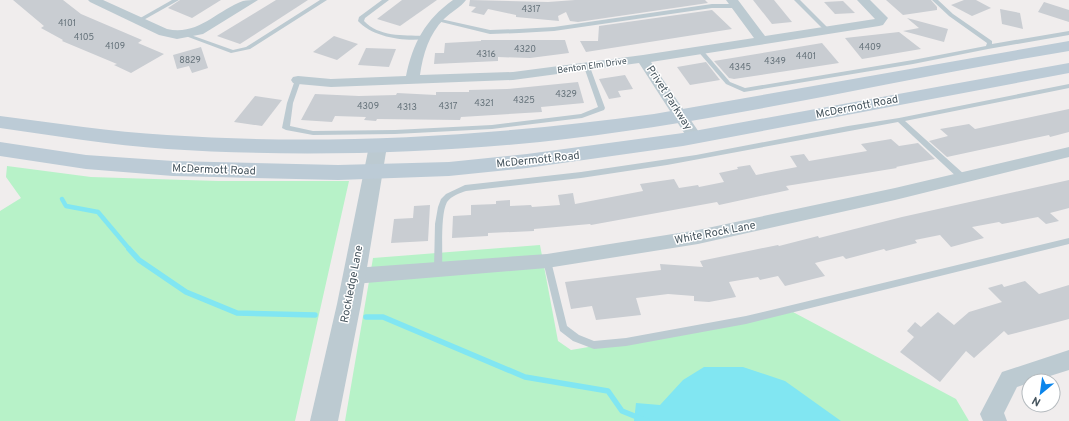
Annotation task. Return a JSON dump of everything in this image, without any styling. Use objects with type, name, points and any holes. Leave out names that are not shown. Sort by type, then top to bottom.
[{"type":"main road","name":"McDermott Road","points":[[0,122],[111,137],[165,142],[281,147],[439,144],[578,131],[682,116],[1069,46]]},
{"type":"main road","name":"McDermott Road","points":[[0,149],[84,162],[155,168],[280,173],[373,172],[446,169],[553,159],[695,138],[1069,68]]},
{"type":"street","points":[[96,0],[170,34],[186,35],[205,28],[252,0]]},
{"type":"street","points":[[412,80],[417,52],[423,38],[443,12],[460,0]]},
{"type":"street","name":"Benton Elm Drive","points":[[298,80],[331,83],[513,76],[587,67],[874,24],[882,18],[863,0]]},
{"type":"street","points":[[734,3],[762,40]]},
{"type":"street","name":"Privet Parkway","points":[[643,59],[682,116],[695,138]]},
{"type":"street","name":"Rockledge Lane","points":[[324,421],[352,285],[378,146]]},
{"type":"street","name":"White Rock Lane","points":[[352,285],[438,269],[548,261],[698,237],[895,194],[1069,152]]},
{"type":"street","points":[[996,421],[991,414],[1010,379],[1069,360]]},
{"type":"lane","points":[[138,20],[176,0]]},
{"type":"lane","points":[[186,35],[233,52],[248,48],[324,0]]},
{"type":"lane","points":[[386,0],[362,17],[361,22],[365,27],[400,37],[423,38]]},
{"type":"lane","points":[[797,0],[827,30]]},
{"type":"lane","points":[[935,0],[951,15],[990,42],[988,47]]},
{"type":"lane","points":[[436,20],[490,32],[519,31],[554,29],[734,3]]},
{"type":"lane","points":[[699,50],[728,83],[744,90],[913,62],[1069,33]]},
{"type":"lane","points":[[298,80],[290,103],[286,128],[313,133],[395,132],[492,127],[582,116],[602,108],[587,67]]},
{"type":"lane","points":[[438,269],[440,218],[444,202],[452,194],[465,188],[565,178],[696,158],[1069,86]]},
{"type":"lane","points":[[899,120],[962,177]]},
{"type":"lane","points":[[548,261],[563,328],[576,338],[594,344],[626,342],[746,320],[1069,241]]},
{"type":"green space","points":[[7,166],[91,177],[218,181],[349,181],[295,421],[0,421],[0,211],[21,198],[6,177]]},
{"type":"green space","points":[[540,245],[558,341],[571,350],[793,312],[956,399],[969,421],[345,421],[373,258]]},
{"type":"water","points":[[704,367],[743,367],[785,381],[841,421],[634,421],[636,403],[660,405],[683,380]]},
{"type":"building","points":[[13,0],[63,0],[81,14],[142,40],[138,43],[164,54],[131,73],[114,65],[117,64],[62,41],[63,40],[41,28],[44,26]]},
{"type":"building","points":[[180,0],[221,0],[192,18],[168,8]]},
{"type":"building","points":[[276,0],[308,0],[240,44],[217,36]]},
{"type":"building","points":[[402,0],[437,0],[400,26],[377,19]]},
{"type":"building","points":[[470,0],[548,2],[575,0],[705,0],[708,3],[578,22],[570,21],[566,12],[558,16],[559,21],[516,17],[516,15],[488,9],[484,15],[471,12],[476,7],[469,6]]},
{"type":"building","points":[[753,0],[774,0],[792,22],[772,24]]},
{"type":"building","points":[[886,0],[931,0],[937,7],[937,10],[903,15]]},
{"type":"building","points":[[964,0],[976,0],[991,8],[972,16],[951,5]]},
{"type":"building","points":[[843,1],[855,13],[835,14],[824,2]]},
{"type":"building","points":[[1044,2],[1069,10],[1069,22],[1038,12]]},
{"type":"building","points":[[1000,9],[1020,13],[1023,29],[1002,24]]},
{"type":"building","points":[[712,10],[732,29],[586,52],[580,41],[598,41],[599,26]]},
{"type":"building","points":[[907,18],[948,29],[944,42],[903,31],[919,28]]},
{"type":"building","points":[[899,32],[921,49],[862,59],[845,38]]},
{"type":"building","points":[[334,36],[358,44],[337,60],[313,52]]},
{"type":"building","points":[[481,40],[565,40],[569,53],[530,58],[498,57],[498,61],[434,64],[435,53],[444,53],[445,43]]},
{"type":"building","points":[[822,43],[839,63],[734,79],[729,78],[714,61]]},
{"type":"building","points":[[201,47],[208,68],[192,73],[189,66],[177,69],[173,55]]},
{"type":"building","points":[[366,48],[396,49],[389,67],[358,65]]},
{"type":"building","points":[[706,62],[720,80],[690,85],[677,67]]},
{"type":"building","points":[[625,75],[633,89],[618,91],[621,97],[609,99],[599,79]]},
{"type":"building","points":[[578,82],[584,103],[541,107],[542,112],[461,117],[460,120],[377,119],[376,121],[364,120],[366,117],[335,116],[332,122],[301,120],[315,94],[359,96],[396,95],[397,93],[436,95],[436,92],[469,92],[469,90],[507,89]]},
{"type":"building","points":[[255,96],[282,100],[262,126],[234,122]]},
{"type":"building","points":[[1069,109],[1069,132],[1050,137],[1049,135],[947,157],[929,141],[948,136],[940,129],[969,124],[975,129]]},
{"type":"building","points":[[891,139],[899,146],[918,143],[935,159],[896,167],[897,168],[786,186],[789,190],[719,205],[717,202],[591,225],[534,229],[534,231],[488,233],[488,236],[452,238],[453,216],[471,215],[471,205],[496,204],[496,201],[510,200],[510,206],[531,205],[532,207],[560,205],[558,195],[573,193],[575,204],[643,191],[640,184],[674,179],[679,188],[698,185],[699,187],[724,182],[719,173],[738,169],[737,167],[750,165],[756,175],[797,167],[790,156],[804,154],[809,161],[867,151],[861,144]]},
{"type":"building","points":[[1069,180],[1069,208],[1050,213],[1059,221],[1046,224],[1038,217],[1002,224],[999,222],[972,227],[984,238],[951,247],[940,235],[915,240],[917,243],[886,251],[884,249],[846,259],[843,256],[815,263],[825,276],[785,286],[778,276],[760,280],[758,277],[729,282],[736,297],[709,302],[694,301],[694,296],[668,294],[636,298],[641,315],[596,320],[592,306],[571,309],[565,282],[661,270],[660,264],[703,267],[700,261],[779,246],[818,236],[819,238],[902,217]]},
{"type":"building","points":[[430,205],[428,241],[391,243],[394,219],[413,218],[414,206]]},
{"type":"building","points":[[1025,281],[1039,294],[1069,285],[1069,319],[1008,335],[1004,331],[974,358],[966,351],[940,382],[900,352],[914,337],[907,331],[915,322],[921,327],[938,312],[954,325],[969,312],[1002,302],[988,288],[1002,284],[1004,287]]},
{"type":"waterway","points":[[62,199],[66,206],[98,212],[130,250]]},
{"type":"waterway","points":[[129,249],[139,260],[186,292],[237,313],[315,315]]},
{"type":"waterway","points":[[366,317],[383,317],[525,377],[608,391],[622,411],[647,421]]}]
